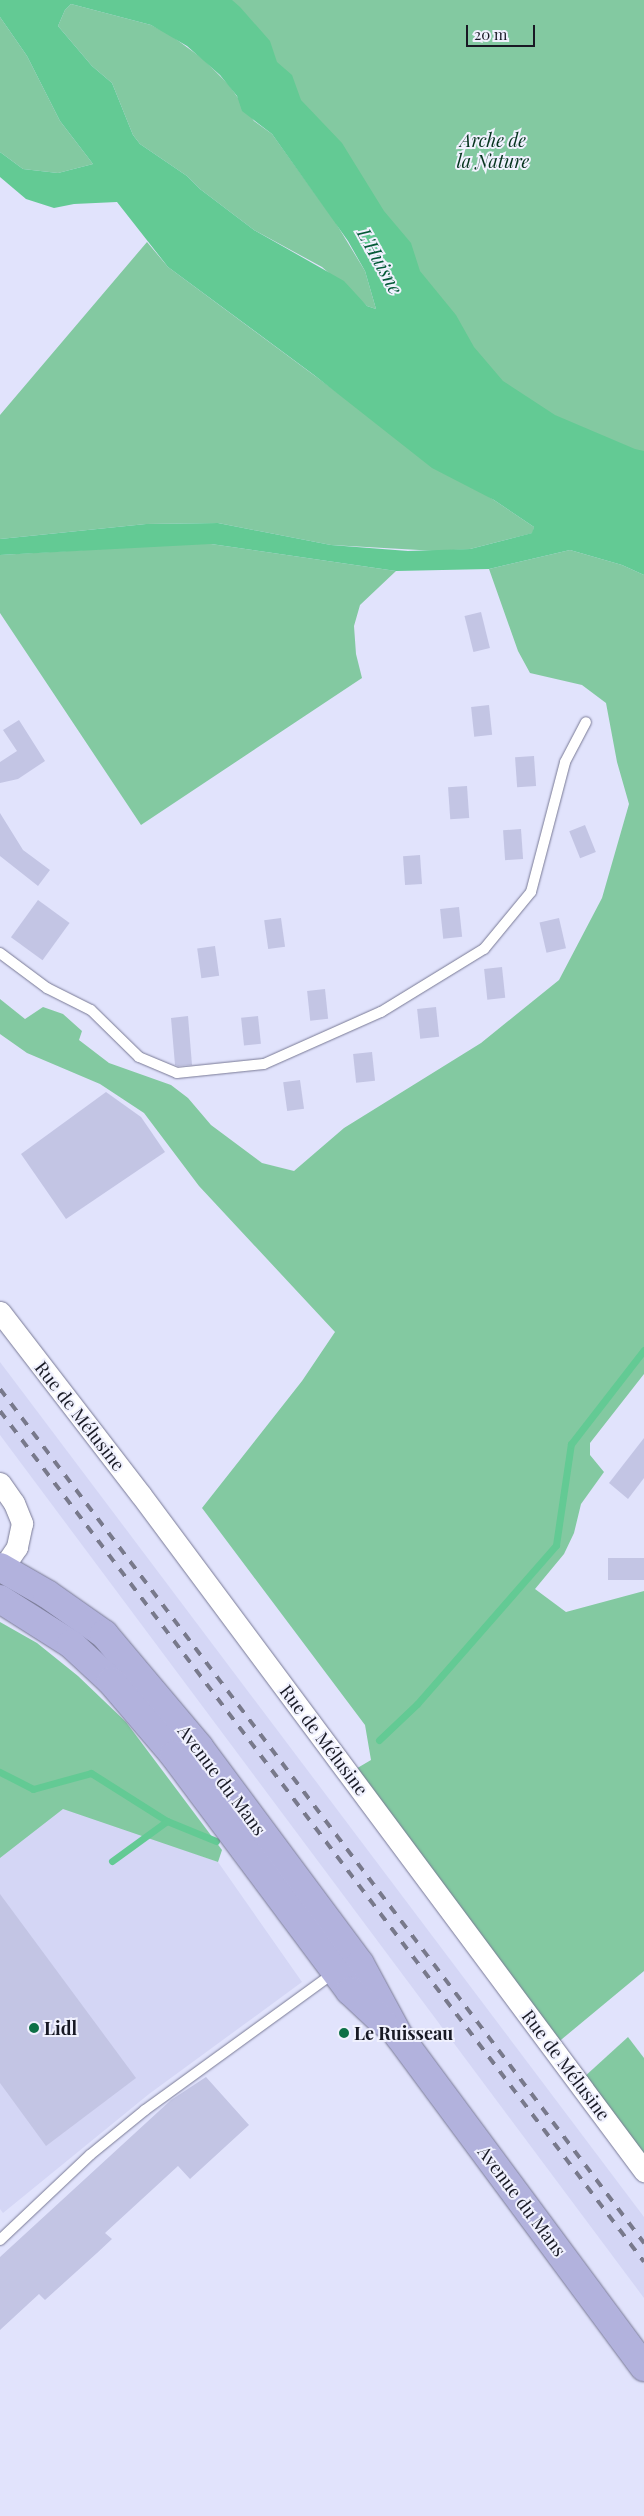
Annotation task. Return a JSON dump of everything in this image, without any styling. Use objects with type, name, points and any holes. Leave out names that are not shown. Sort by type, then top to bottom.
[{"type":"main road","name":"Avenue du Mans","points":[[1,1568],[47,1594],[104,1634],[198,1747],[360,1964],[399,2036],[644,2367]]},
{"type":"main road","name":"Avenue du Mans","points":[[0,1599],[71,1644],[117,1687],[174,1755],[350,1991],[399,2036]]},
{"type":"street","name":"Rue de Mélusine","points":[[0,1312],[141,1495],[644,2170]]},
{"type":"street","points":[[0,1483],[14,1502],[22,1523],[16,1547],[1,1568]]},
{"type":"lane","points":[[0,953],[47,988],[92,1010],[139,1056],[176,1073],[264,1064],[381,1012],[484,949],[531,892],[565,762],[586,722]]},
{"type":"lane","points":[[0,2240],[90,2155],[145,2110],[336,1972]]},
{"type":"shaded area","points":[[0,1362],[644,2217],[644,2298],[0,1435]]},
{"type":"shaded area","points":[[65,1807],[218,1862],[302,1982],[149,2094],[3,2213],[0,2209],[0,1857]]},
{"type":"green space","name":"Arche de la Nature","points":[[150,0],[644,0],[644,511],[427,380],[309,142]]},
{"type":"green space","points":[[71,4],[151,25],[169,34],[203,59],[229,85],[254,121],[272,134],[334,220],[365,271],[376,309],[367,306],[322,267],[254,230],[200,189],[187,176],[140,144],[133,135],[112,83],[92,66],[58,26],[65,10]]},
{"type":"green space","points":[[0,17],[27,56],[60,121],[93,164],[58,173],[23,169],[0,152]]},
{"type":"green space","points":[[147,242],[168,267],[365,413],[534,527],[533,533],[470,549],[437,551],[331,545],[218,523],[146,524],[0,539],[0,415]]},
{"type":"green space","points":[[211,544],[396,571],[360,605],[354,626],[356,654],[362,678],[141,825],[0,613],[0,555]]},
{"type":"green space","points":[[570,550],[622,565],[644,575],[644,1374],[590,1443],[590,1455],[604,1472],[581,1504],[574,1533],[564,1554],[535,1589],[566,1612],[644,1591],[644,1971],[556,2044],[354,1770],[371,1760],[365,1725],[202,1508],[302,1381],[335,1332],[199,1186],[144,1113],[100,1084],[27,1053],[0,1034],[0,999],[25,1019],[43,1007],[63,1014],[82,1031],[79,1040],[109,1063],[171,1085],[188,1098],[211,1125],[262,1163],[294,1171],[344,1128],[481,1043],[559,980],[602,898],[629,804],[617,762],[606,703],[582,685],[530,673],[518,651],[489,569]]},
{"type":"green space","points":[[0,1622],[37,1643],[78,1676],[126,1722],[222,1850],[218,1862],[63,1809],[0,1858]]},
{"type":"green space","points":[[628,2037],[644,2058],[644,2158],[583,2078]]},
{"type":"water","name":"L'Huisne","points":[[0,0],[232,0],[270,41],[277,62],[292,75],[301,100],[342,143],[384,211],[411,243],[420,271],[456,315],[474,347],[503,381],[555,415],[635,449],[644,451],[644,575],[622,565],[570,550],[489,569],[396,571],[211,544],[0,555],[0,539],[146,524],[218,523],[331,545],[408,551],[470,549],[532,533],[534,527],[494,500],[432,468],[314,375],[168,267],[117,202],[74,204],[54,208],[26,199],[0,177],[0,152],[23,169],[58,173],[93,164],[60,121],[27,56],[0,17]],"holes":[[[71,4],[151,25],[187,46],[220,75],[237,96],[242,111],[272,134],[348,241],[365,271],[376,309],[367,306],[344,281],[254,230],[200,189],[187,176],[140,144],[133,135],[112,83],[92,66],[58,26],[65,10]]]},
{"type":"building","points":[[481,612],[490,648],[473,652],[465,616]]},
{"type":"building","points":[[489,705],[492,735],[474,737],[471,707]]},
{"type":"building","points":[[19,720],[45,761],[18,779],[0,783],[0,762],[17,751],[3,730]]},
{"type":"building","points":[[534,756],[536,786],[517,787],[515,757]]},
{"type":"building","points":[[467,786],[469,818],[450,819],[448,787]]},
{"type":"building","points":[[0,813],[23,850],[50,870],[38,886],[0,856]]},
{"type":"building","points":[[585,825],[596,852],[580,858],[569,831]]},
{"type":"building","points":[[521,829],[523,859],[505,860],[503,830]]},
{"type":"building","points":[[420,855],[422,884],[405,885],[403,856]]},
{"type":"building","points":[[38,900],[70,923],[43,960],[11,937]]},
{"type":"building","points":[[459,907],[462,937],[443,939],[440,909]]},
{"type":"building","points":[[281,918],[285,947],[268,949],[264,920]]},
{"type":"building","points":[[559,918],[566,948],[546,953],[540,922]]},
{"type":"building","points":[[215,946],[219,976],[201,978],[197,949]]},
{"type":"building","points":[[502,967],[505,998],[487,1000],[484,969]]},
{"type":"building","points":[[325,989],[328,1019],[310,1021],[307,991]]},
{"type":"building","points":[[436,1007],[439,1037],[420,1039],[417,1009]]},
{"type":"building","points":[[188,1016],[192,1065],[178,1066],[175,1065],[171,1018]]},
{"type":"building","points":[[258,1016],[261,1044],[244,1046],[241,1018]]},
{"type":"building","points":[[372,1052],[375,1081],[356,1083],[353,1054]]},
{"type":"building","points":[[300,1080],[304,1109],[287,1111],[283,1082]]},
{"type":"building","points":[[106,1092],[141,1117],[165,1152],[66,1219],[21,1154]]},
{"type":"building","points":[[644,1438],[644,1478],[628,1499],[609,1483]]},
{"type":"building","points":[[608,1558],[644,1558],[644,1580],[608,1580]]},
{"type":"building","points":[[0,1894],[136,2078],[46,2146],[0,2083]]},
{"type":"building","points":[[206,2077],[249,2125],[190,2179],[178,2166],[105,2233],[112,2239],[97,2253],[45,2300],[39,2294],[0,2330],[0,2257],[171,2100]]},
{"type":"waterway","points":[[379,1740],[417,1704],[556,1545],[571,1444],[644,1350]]},
{"type":"waterway","points":[[0,1772],[33,1789],[91,1773],[167,1821]]},
{"type":"waterway","points":[[112,1861],[167,1821],[216,1841]]},
{"type":"railway","points":[[0,1389],[644,2243]]},
{"type":"railway","points":[[0,1411],[644,2262]]},
{"type":"place","name":"Lidl","points":[[34,2028]]},
{"type":"place","name":"Le Ruisseau","points":[[344,2033]]}]
